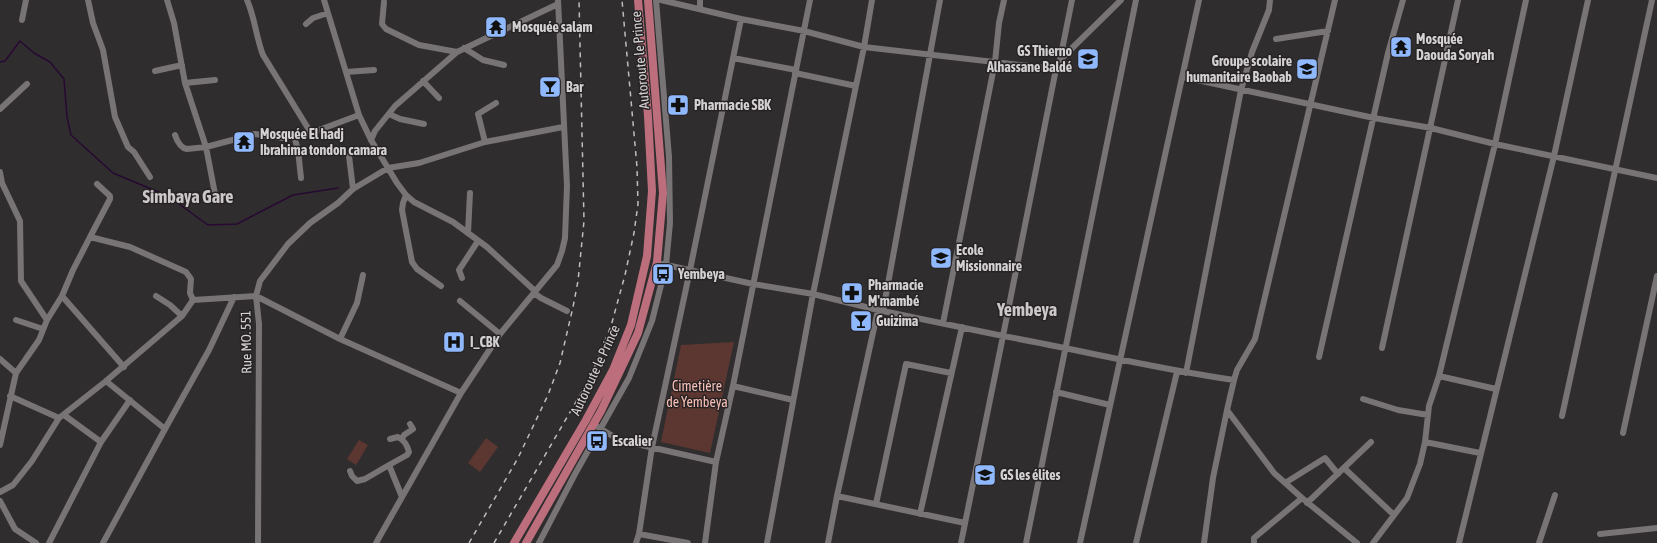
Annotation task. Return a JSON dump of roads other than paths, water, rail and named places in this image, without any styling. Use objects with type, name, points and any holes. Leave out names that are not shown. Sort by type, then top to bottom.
[{"type":"main road","name":"Autoroute le Prince","points":[[514,543],[586,420],[613,370],[631,325],[647,256],[652,191],[648,116],[638,0]]},
{"type":"main road","name":"Autoroute le Prince","points":[[526,543],[593,424],[638,333],[657,262],[663,193],[648,0]]},
{"type":"street","points":[[22,20],[26,0]]},
{"type":"street","points":[[88,0],[93,23],[103,50],[115,117],[128,147],[134,152],[150,177]]},
{"type":"street","points":[[167,0],[174,23],[185,83],[206,147],[215,194]]},
{"type":"street","points":[[248,0],[254,17],[258,42],[263,55],[311,133]]},
{"type":"street","points":[[324,0],[359,115],[371,140],[406,195],[414,202],[453,222],[468,232],[541,298],[567,311]]},
{"type":"street","points":[[539,543],[575,474],[629,378],[652,321],[666,264],[670,223],[669,158],[656,0]]},
{"type":"street","points":[[661,0],[741,19],[804,31],[864,47],[1056,70]]},
{"type":"street","points":[[700,0],[700,9]]},
{"type":"street","points":[[705,543],[716,462],[733,386],[810,0]]},
{"type":"street","points":[[767,543],[813,294],[864,47],[872,0]]},
{"type":"street","points":[[828,543],[837,496],[881,311],[940,0]]},
{"type":"street","points":[[943,324],[996,62],[999,23],[1004,0]]},
{"type":"street","points":[[961,543],[1056,70],[1060,60],[1072,0]]},
{"type":"street","points":[[1060,60],[1121,0]]},
{"type":"street","points":[[1026,543],[1136,0]]},
{"type":"street","points":[[1080,543],[1199,0]]},
{"type":"street","points":[[1186,373],[1241,90],[1252,52],[1269,10],[1270,0]]},
{"type":"street","points":[[1204,543],[1214,478],[1234,380],[1237,370],[1256,339],[1334,0]]},
{"type":"street","points":[[1319,357],[1388,53],[1403,0]]},
{"type":"street","points":[[1382,348],[1458,0]]},
{"type":"street","points":[[1374,543],[1407,498],[1420,464],[1432,396],[1439,376],[1495,144],[1526,0]]},
{"type":"street","points":[[1459,543],[1554,156],[1588,0]]},
{"type":"street","points":[[1562,416],[1652,0]]},
{"type":"street","points":[[384,2],[382,24],[386,29],[419,45],[457,52]]},
{"type":"street","points":[[371,140],[375,131],[395,106],[457,52],[558,2],[567,186],[565,238],[562,251],[557,265],[500,334],[461,393],[376,543]]},
{"type":"street","points":[[306,24],[313,18],[328,12]]},
{"type":"street","points":[[636,543],[639,534],[652,447],[741,19]]},
{"type":"street","points":[[1276,39],[1328,31]]},
{"type":"street","points":[[464,48],[483,60],[504,65]]},
{"type":"street","points":[[733,58],[856,86]]},
{"type":"street","points":[[155,71],[182,65]]},
{"type":"street","points":[[346,72],[374,70]]},
{"type":"street","points":[[1183,77],[1374,118],[1431,128],[1495,144],[1657,178]]},
{"type":"street","points":[[185,83],[215,80]]},
{"type":"street","points":[[423,81],[439,98]]},
{"type":"street","points":[[0,108],[27,84]]},
{"type":"street","points":[[485,142],[478,114],[496,103]]},
{"type":"street","points":[[388,114],[400,120],[424,124]]},
{"type":"street","points":[[175,135],[178,143],[184,149],[206,147],[255,134],[283,138],[311,133],[359,115]]},
{"type":"street","points":[[193,300],[256,296],[260,281],[288,244],[310,223],[338,203],[353,189],[388,168],[419,162],[485,142],[563,127]]},
{"type":"street","points":[[294,136],[298,150],[301,178]]},
{"type":"street","points":[[349,156],[353,189]]},
{"type":"street","points":[[0,172],[2,183],[20,221],[21,281],[47,320]]},
{"type":"street","points":[[0,445],[1,434],[16,373],[39,340],[47,320],[62,296],[73,270],[110,199],[110,196],[97,184]]},
{"type":"street","points":[[468,232],[470,193]]},
{"type":"street","points":[[406,195],[402,210],[412,262],[417,270],[441,286]]},
{"type":"street","points":[[90,237],[130,247],[186,272],[191,279],[190,293],[193,300]]},
{"type":"street","points":[[462,278],[460,270],[478,241]]},
{"type":"street","points":[[657,262],[753,284],[813,294],[881,311],[1003,336],[1066,347],[1177,372],[1234,380]]},
{"type":"street","points":[[340,339],[357,303],[363,275]]},
{"type":"street","points":[[1622,433],[1657,279]]},
{"type":"street","points":[[62,296],[124,367]]},
{"type":"street","points":[[156,296],[170,305],[182,316]]},
{"type":"street","name":"Rue MO. 551","points":[[256,296],[340,339],[461,393]]},
{"type":"street","name":"Rue MO. 551","points":[[256,296],[260,324],[258,543]]},
{"type":"street","points":[[103,543],[165,428],[210,350],[234,297]]},
{"type":"street","points":[[0,492],[13,485],[32,461],[62,416],[124,367],[182,316],[193,300]]},
{"type":"street","points":[[460,301],[500,334]]},
{"type":"street","points":[[16,320],[43,329]]},
{"type":"street","points":[[920,514],[950,373],[962,327]]},
{"type":"street","points":[[0,359],[16,373]]},
{"type":"street","points":[[876,504],[906,364],[950,373]]},
{"type":"street","points":[[1136,543],[1177,372]]},
{"type":"street","points":[[1439,376],[1496,389]]},
{"type":"street","points":[[106,381],[165,428]]},
{"type":"street","points":[[733,386],[793,400]]},
{"type":"street","points":[[1056,392],[1110,405]]},
{"type":"street","points":[[10,396],[62,416],[101,442]]},
{"type":"street","points":[[1363,399],[1398,410],[1428,415]]},
{"type":"street","points":[[49,543],[101,442],[130,400]]},
{"type":"street","points":[[1227,410],[1274,473],[1357,543]]},
{"type":"street","points":[[402,439],[404,435],[412,429],[410,424]]},
{"type":"street","points":[[593,424],[619,440],[716,462]]},
{"type":"street","points":[[350,471],[352,476],[357,481],[365,479],[407,455],[409,452],[407,444],[402,439],[398,437],[390,439]]},
{"type":"street","points":[[1307,502],[1371,442]]},
{"type":"street","points":[[1425,442],[1480,453]]},
{"type":"street","points":[[1286,483],[1325,458],[1338,474]]},
{"type":"street","points":[[389,465],[402,497]]},
{"type":"street","points":[[1344,468],[1394,515]]},
{"type":"street","points":[[1539,543],[1555,495]]},
{"type":"street","points":[[837,496],[965,523]]},
{"type":"street","points":[[1254,543],[1254,538],[1302,498]]},
{"type":"street","points":[[0,501],[15,529],[36,543]]},
{"type":"street","points":[[1600,534],[1657,528]]},
{"type":"street","points":[[639,534],[688,543]]},
{"type":"waterway","points":[[0,62],[5,61],[20,41],[34,53],[50,62],[64,79],[67,117],[71,135],[113,173],[168,196],[208,225],[237,224],[293,195],[338,188]]},
{"type":"railway","points":[[469,543],[518,458],[548,395],[560,363],[573,307],[578,281],[584,221],[579,0]]},
{"type":"railway","points":[[494,543],[591,376],[611,326],[625,275],[634,233],[638,204],[637,167],[622,0]]},
{"type":"place","name":"Mosquée salam","points":[[496,27]]},
{"type":"place","name":"Mosquée Daouda Soryah","points":[[1401,47]]},
{"type":"place","name":"GS Thierno Alhassane Baldé","points":[[1088,59]]},
{"type":"place","name":"Groupe scolaire humanitaire Baobab","points":[[1307,69]]},
{"type":"place","name":"Bar","points":[[550,87]]},
{"type":"place","name":"Pharmacie SBK","points":[[678,105]]},
{"type":"place","name":"Mosquée El hadj Ibrahima tondon camara","points":[[244,142]]},
{"type":"place","name":"Ecole Missionnaire","points":[[941,258]]},
{"type":"place","name":"Yembeya","points":[[663,274]]},
{"type":"place","name":"Pharmacie M'mambé","points":[[852,293]]},
{"type":"place","name":"Guizima","points":[[861,321]]},
{"type":"place","name":"I_CBK","points":[[454,342]]},
{"type":"place","name":"Escalier","points":[[597,441]]},
{"type":"place","name":"GS les élites","points":[[985,475]]},
{"type":"district","name":"Simbaya Gare","points":[[188,196]]},
{"type":"district","name":"Yembeya","points":[[1027,309]]},
{"type":"park label","name":"Cimetière de Yembeya","points":[[697,394]]}]
